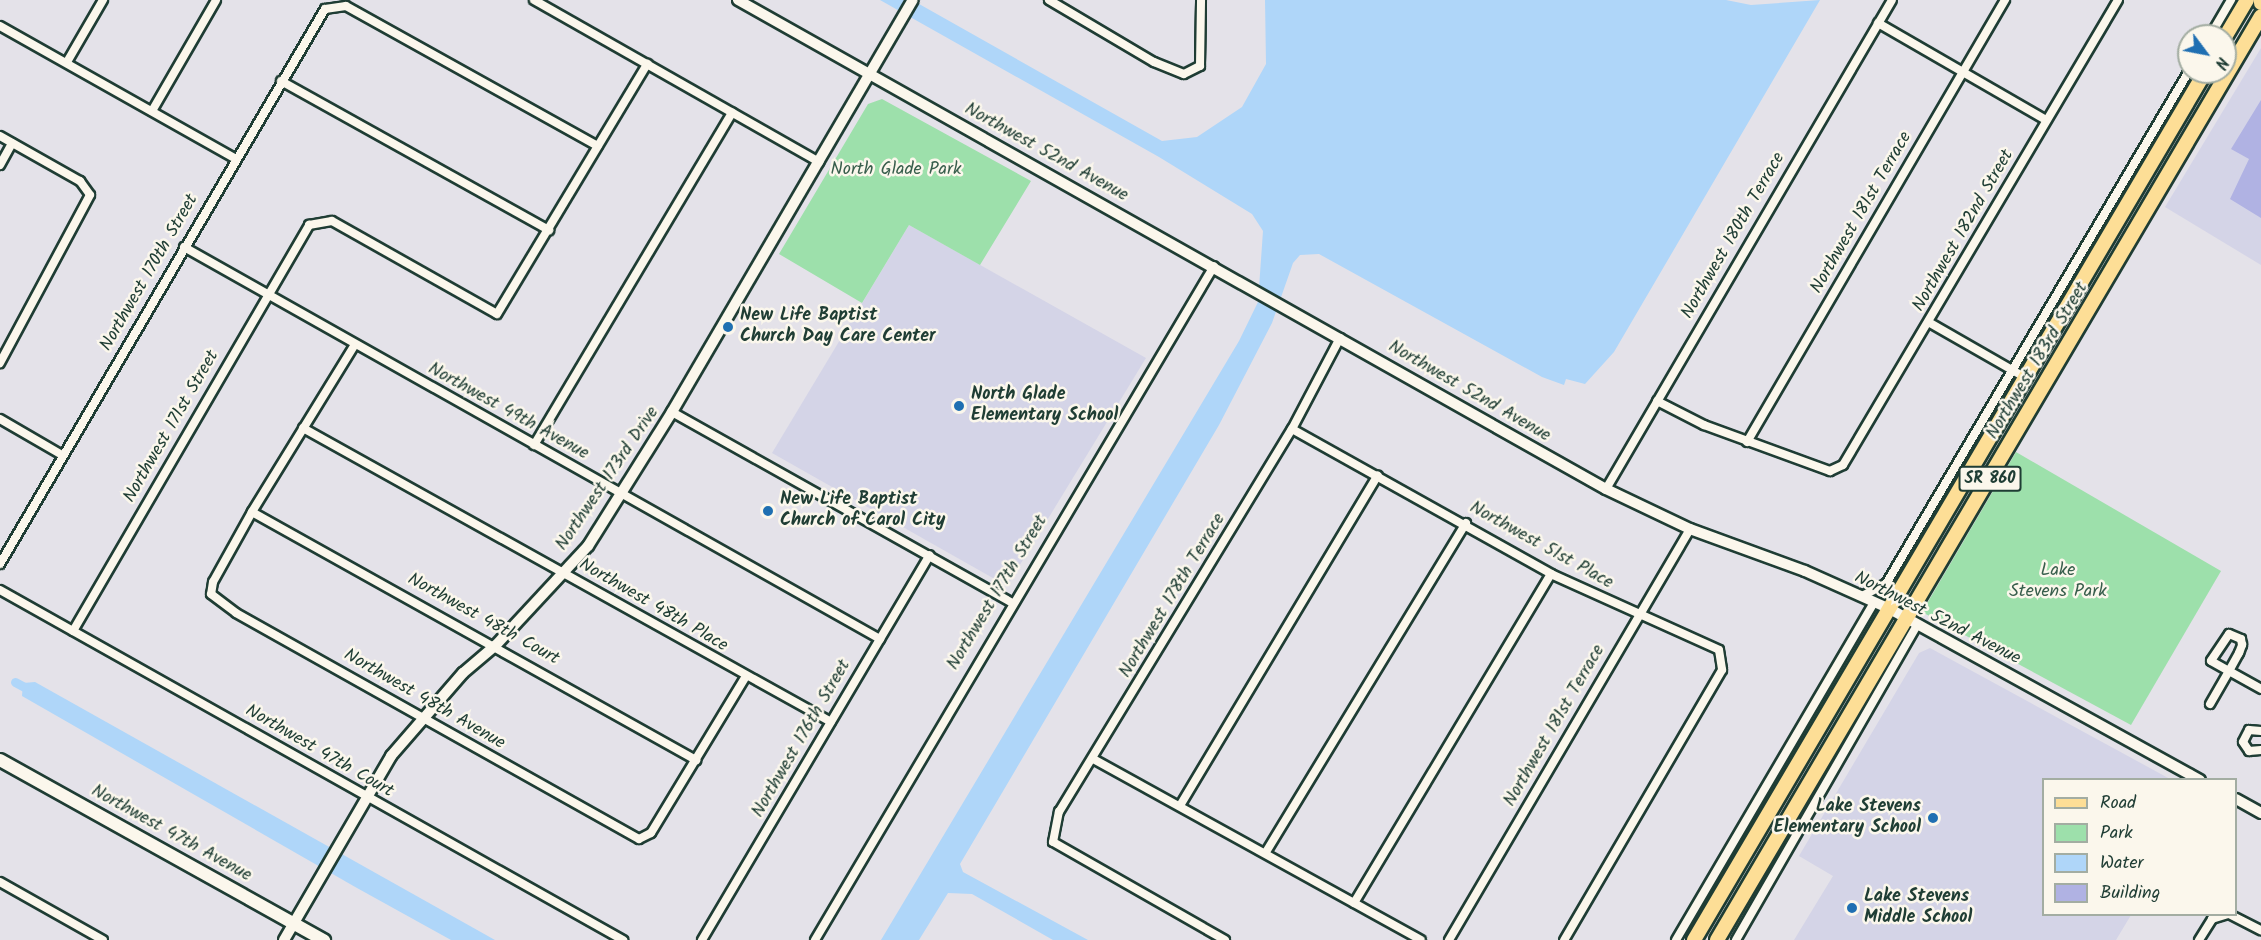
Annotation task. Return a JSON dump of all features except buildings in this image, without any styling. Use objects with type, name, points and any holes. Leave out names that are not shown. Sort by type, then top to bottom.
[{"type":"main road","points":[[2249,0],[2258,23]]},
{"type":"main road","points":[[2233,24],[2249,0]]},
{"type":"main road","name":"Northwest 183rd Street","points":[[1716,940],[1912,622],[2116,264],[2258,23]]},
{"type":"main road","name":"Northwest 183rd Street","points":[[1694,940],[1890,609],[2020,374],[2118,220],[2198,84]]},
{"type":"main road","points":[[2116,264],[2112,248],[2118,220]]},
{"type":"main road","name":"Northwest 47th Avenue","points":[[0,760],[324,940]]},
{"type":"main road","points":[[1778,798],[1775,818],[1780,833]]},
{"type":"street","points":[[67,62],[103,0]]},
{"type":"street","points":[[152,111],[216,0]]},
{"type":"street","points":[[534,0],[819,162]]},
{"type":"street","name":"Northwest 52nd Avenue","points":[[738,0],[1214,266],[1606,489],[1690,529],[1890,609],[2196,778]]},
{"type":"street","name":"Northwest 173rd Drive","points":[[284,940],[391,756],[463,673],[496,645],[563,574],[622,493],[672,412],[913,0]]},
{"type":"street","points":[[1049,0],[1154,62],[1184,74],[1200,66],[1201,0]]},
{"type":"street","name":"Northwest 180th Terrace","points":[[1606,489],[1892,0]]},
{"type":"street","name":"Northwest 181st Terrace","points":[[1747,442],[2005,0]]},
{"type":"street","name":"Northwest 182nd Street","points":[[1747,442],[1830,471],[1850,455],[1930,323],[2046,120],[2118,0]]},
{"type":"street","points":[[2217,24],[2231,0]]},
{"type":"street","name":"Northwest 170th Street","points":[[0,564],[318,16],[334,4],[346,6],[598,146]]},
{"type":"street","points":[[1878,23],[1964,70],[2046,120]]},
{"type":"street","points":[[0,26],[236,159]]},
{"type":"street","points":[[281,81],[549,230],[647,64]]},
{"type":"street","points":[[1859,596],[1886,584],[2020,374],[2182,84]]},
{"type":"street","points":[[534,445],[732,113]]},
{"type":"street","points":[[0,136],[80,181],[90,195],[0,363]]},
{"type":"street","points":[[0,165],[12,144]]},
{"type":"street","name":"Northwest 171st Street","points":[[73,631],[309,225],[332,221],[497,314],[549,230]]},
{"type":"street","name":"Northwest 49th Avenue","points":[[184,247],[354,346],[622,493],[880,639]]},
{"type":"street","name":"Northwest 177th Street","points":[[814,940],[1011,602],[1214,266]]},
{"type":"street","points":[[1930,323],[2020,374]]},
{"type":"street","name":"Northwest 178th Terrace","points":[[1225,940],[1053,842],[1059,812],[1095,760],[1292,429],[1340,338]]},
{"type":"street","points":[[252,512],[354,346]]},
{"type":"street","points":[[1657,400],[1747,442]]},
{"type":"street","points":[[672,412],[1011,602]]},
{"type":"street","points":[[0,419],[62,455]]},
{"type":"street","name":"Northwest 48th Place","points":[[303,428],[745,678],[831,722]]},
{"type":"street","name":"Northwest 51st Place","points":[[1292,429],[1466,524],[1551,574],[1639,617],[1719,650],[1722,670],[1564,940]]},
{"type":"street","points":[[1181,804],[1378,476]]},
{"type":"street","name":"Northwest 48th Avenue","points":[[252,512],[211,594],[236,613],[423,717],[595,818],[639,839],[651,833],[696,760]]},
{"type":"street","name":"Northwest 48th Court","points":[[252,512],[496,645],[696,760]]},
{"type":"street","points":[[1266,852],[1466,524]]},
{"type":"street","name":"Northwest 181st Terrace","points":[[1449,940],[1690,529]]},
{"type":"street","name":"Northwest 176th Street","points":[[702,940],[930,555]]},
{"type":"street","points":[[1354,903],[1551,574]]},
{"type":"street","name":"Northwest 47th Court","points":[[0,590],[623,940]]},
{"type":"street","points":[[1676,940],[1874,603]]},
{"type":"street","points":[[1736,940],[1792,845],[1912,622]]},
{"type":"street","points":[[2210,704],[2229,671],[2242,645],[2236,636],[2224,638],[2211,660],[2229,671],[2261,689]]},
{"type":"street","points":[[696,760],[745,678]]},
{"type":"street","points":[[2261,729],[2249,730],[2243,742],[2249,751],[2261,750]]},
{"type":"street","points":[[1095,760],[1181,804],[1421,940]]},
{"type":"street","points":[[2237,800],[2261,813]]},
{"type":"street","points":[[1780,833],[1792,845]]},
{"type":"street","points":[[0,882],[103,940]]},
{"type":"street","points":[[2199,940],[2212,919],[2218,916]]},
{"type":"street","points":[[2231,916],[2261,930]]},
{"type":"shaded area","points":[[2261,48],[2261,265],[2165,207]]},
{"type":"shaded area","name":"North Glade Elementary School","points":[[909,225],[1146,358],[1007,586],[772,453]]},
{"type":"shaded area","name":"Lake Stevens Elementary School","points":[[1930,648],[2168,778],[2042,778],[2042,916],[2130,916],[2116,940],[1794,940],[1833,876],[1799,856],[1919,653]]},
{"type":"green space","name":"North Glade Park","points":[[882,99],[1031,181],[980,265],[909,225],[862,303],[779,254],[868,104]]},
{"type":"green space","name":"Lake Stevens Park","points":[[2016,452],[2221,571],[2131,725],[1922,612]]},
{"type":"water","points":[[880,0],[912,0],[1162,141],[1197,137],[1242,107],[1266,64],[1265,0],[1726,0],[1751,5],[1820,0],[1614,352],[1585,384],[1566,379],[1564,385],[1542,377],[1319,254],[1300,255],[1293,263],[1272,323],[1219,425],[960,864],[963,872],[1088,940],[1053,940],[972,894],[948,893],[919,940],[881,940],[1239,341],[1258,302],[1263,231],[1252,214],[1159,157]]},
{"type":"water","points":[[35,682],[495,940],[451,940],[357,888],[22,696],[23,683]]},
{"type":"waterway","points":[[15,682],[32,691]]},
{"type":"place","name":"New Life Baptist Church Day Care Center","points":[[728,327]]},
{"type":"place","name":"North Glade Elementary School","points":[[959,406]]},
{"type":"place","name":"New Life Baptist Church of Carol City","points":[[768,511]]},
{"type":"place","name":"Lake Stevens Elementary School","points":[[1933,818]]},
{"type":"place","name":"Lake Stevens Middle School","points":[[1852,908]]}]
